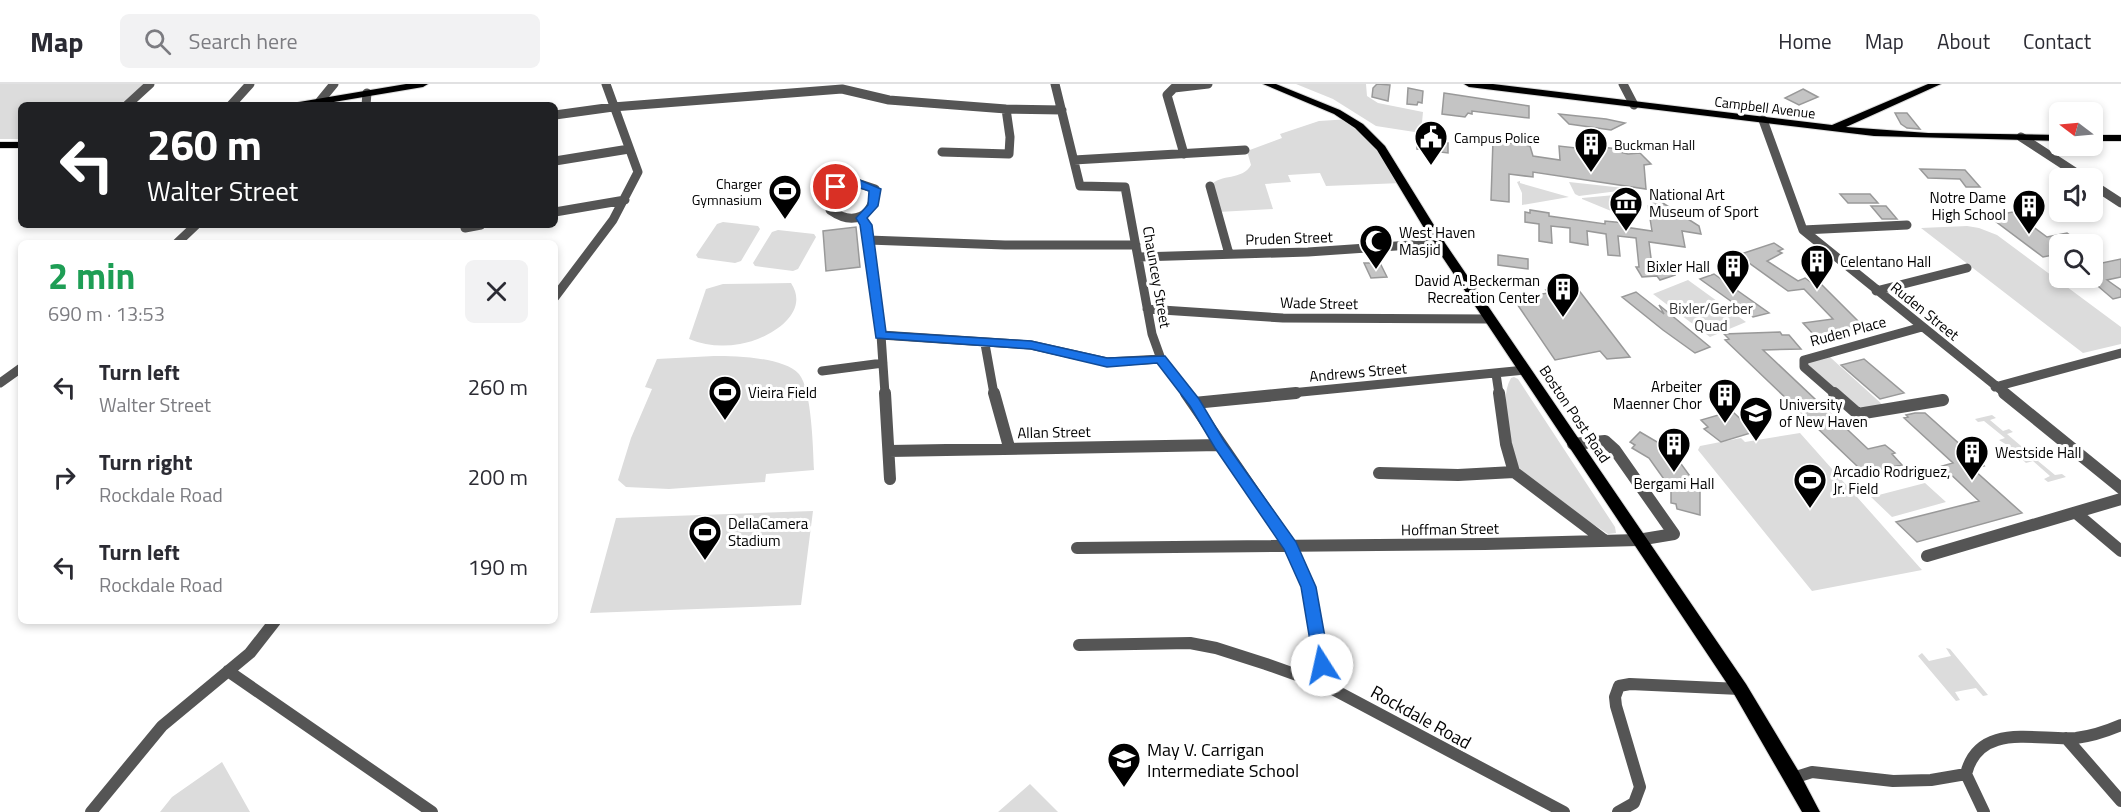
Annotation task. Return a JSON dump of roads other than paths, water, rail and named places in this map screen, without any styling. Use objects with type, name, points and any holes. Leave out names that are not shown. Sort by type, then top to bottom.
[{"type":"main road","points":[[315,102],[418,84]]},
{"type":"main road","name":"Boston Post Road","points":[[1268,84],[1337,112],[1367,132],[1381,148],[1490,319],[1740,689],[1811,812]]},
{"type":"main road","name":"Campbell Avenue","points":[[1469,84],[1908,136],[2049,138]]},
{"type":"main road","points":[[1833,128],[1936,84]]},
{"type":"main road","points":[[2103,138],[2121,138]]},
{"type":"main road","points":[[0,146],[18,145]]},
{"type":"street","points":[[130,102],[150,84]]},
{"type":"street","points":[[234,102],[250,84]]},
{"type":"street","points":[[320,101],[334,84]]},
{"type":"street","points":[[558,293],[625,200],[638,172],[606,84]]},
{"type":"street","points":[[1055,84],[1074,160],[1245,150]]},
{"type":"street","points":[[1184,154],[1167,95],[1177,88],[1208,84]]},
{"type":"street","points":[[1623,84],[1634,105]]},
{"type":"street","points":[[558,115],[613,107],[845,87],[889,100],[1006,109],[1062,110]]},
{"type":"street","points":[[366,102],[367,93]]},
{"type":"street","points":[[942,152],[1009,154],[1010,137],[1006,109]]},
{"type":"street","points":[[1763,120],[1803,230],[1906,225]]},
{"type":"street","points":[[2022,137],[2069,168]]},
{"type":"street","points":[[558,161],[629,149]]},
{"type":"street","name":"Chauncey Street","points":[[1074,160],[1080,186],[1125,187],[1152,334],[1161,359],[1194,403],[1220,445],[1291,546],[1309,587],[1326,685]]},
{"type":"street","points":[[842,183],[857,183],[875,189],[873,206],[861,218],[843,217],[831,210],[830,197],[836,187],[842,183]]},
{"type":"street","points":[[1210,186],[1229,254]]},
{"type":"street","points":[[2103,191],[2121,203]]},
{"type":"street","points":[[558,211],[625,200]]},
{"type":"street","points":[[861,218],[866,225],[881,335],[891,479]]},
{"type":"street","points":[[180,240],[193,228]]},
{"type":"street","name":"Ruden Street","points":[[1803,230],[2121,488]]},
{"type":"street","points":[[868,240],[1017,245],[1136,245]]},
{"type":"street","name":"Pruden Street","points":[[1139,258],[1308,252],[1440,243]]},
{"type":"street","points":[[1876,291],[1967,268]]},
{"type":"street","name":"Wade Street","points":[[1148,309],[1283,318],[1490,319]]},
{"type":"street","name":"Ruden Place","points":[[1922,327],[1808,358],[1804,360],[1804,367],[1858,414],[1943,400]]},
{"type":"street","points":[[881,335],[985,344],[1031,345],[1107,362],[1161,359]]},
{"type":"street","points":[[985,344],[992,386],[1009,447]]},
{"type":"street","points":[[1995,387],[2121,353]]},
{"type":"street","points":[[822,372],[883,363]]},
{"type":"street","points":[[0,382],[18,370]]},
{"type":"street","name":"Andrews Street","points":[[1194,403],[1525,370]]},
{"type":"street","points":[[1496,374],[1504,435],[1514,472],[1604,540]]},
{"type":"street","name":"Hoffman Street","points":[[1077,548],[1638,540],[1674,534],[1615,450],[1605,441],[1574,444]]},
{"type":"street","name":"Allan Street","points":[[889,450],[1220,445]]},
{"type":"street","points":[[1379,473],[1458,475],[1514,472]]},
{"type":"street","points":[[1927,556],[2121,499]]},
{"type":"street","points":[[2076,513],[2121,551]]},
{"type":"street","points":[[91,812],[162,726],[250,653],[273,624]]},
{"type":"street","name":"Rockdale Road","points":[[1080,645],[1190,643],[1207,646],[1326,685],[1564,812]]},
{"type":"street","points":[[228,671],[432,812]]},
{"type":"street","points":[[1618,812],[1634,803],[1640,787],[1616,706],[1616,693],[1619,686],[1630,684],[1740,689]]},
{"type":"street","points":[[1984,812],[1966,774],[1972,758],[1996,738],[2016,735],[2066,738],[2099,734],[2121,725]]},
{"type":"street","points":[[2066,738],[2121,801]]},
{"type":"street","points":[[1793,778],[1812,772],[1893,782],[1931,780],[1966,774]]},
{"type":"place","name":"Campus Police","points":[[1431,166]]},
{"type":"place","name":"Buckman Hall","points":[[1591,173]]},
{"type":"place","name":"Charger Gymnasium","points":[[785,220]]},
{"type":"place","name":"National Art Museum of Sport","points":[[1626,232]]},
{"type":"place","name":"Notre Dame High School","points":[[2029,235]]},
{"type":"place","name":"West Haven Masjid","points":[[1376,270]]},
{"type":"place","name":"Celentano Hall","points":[[1817,290]]},
{"type":"place","name":"Bixler Hall","points":[[1733,295]]},
{"type":"place","name":"David A. Beckerman Recreation Center","points":[[1563,318]]},
{"type":"place","name":"Vieira Field","points":[[725,421]]},
{"type":"place","name":"Arbeiter Maenner Chor","points":[[1725,424]]},
{"type":"place","name":"University of New Haven","points":[[1756,442]]},
{"type":"place","name":"Bergami Hall","points":[[1674,473]]},
{"type":"place","name":"Westside Hall","points":[[1972,481]]},
{"type":"place","name":"Arcadio Rodriguez, Jr. Field","points":[[1810,509]]},
{"type":"place","name":"DellaCamera Stadium","points":[[705,561]]},
{"type":"place","name":"May V. Carrigan Intermediate School","points":[[1124,788]]},
{"type":"park label","name":"Bixler/Gerber Quad","points":[[1711,316]]}]
